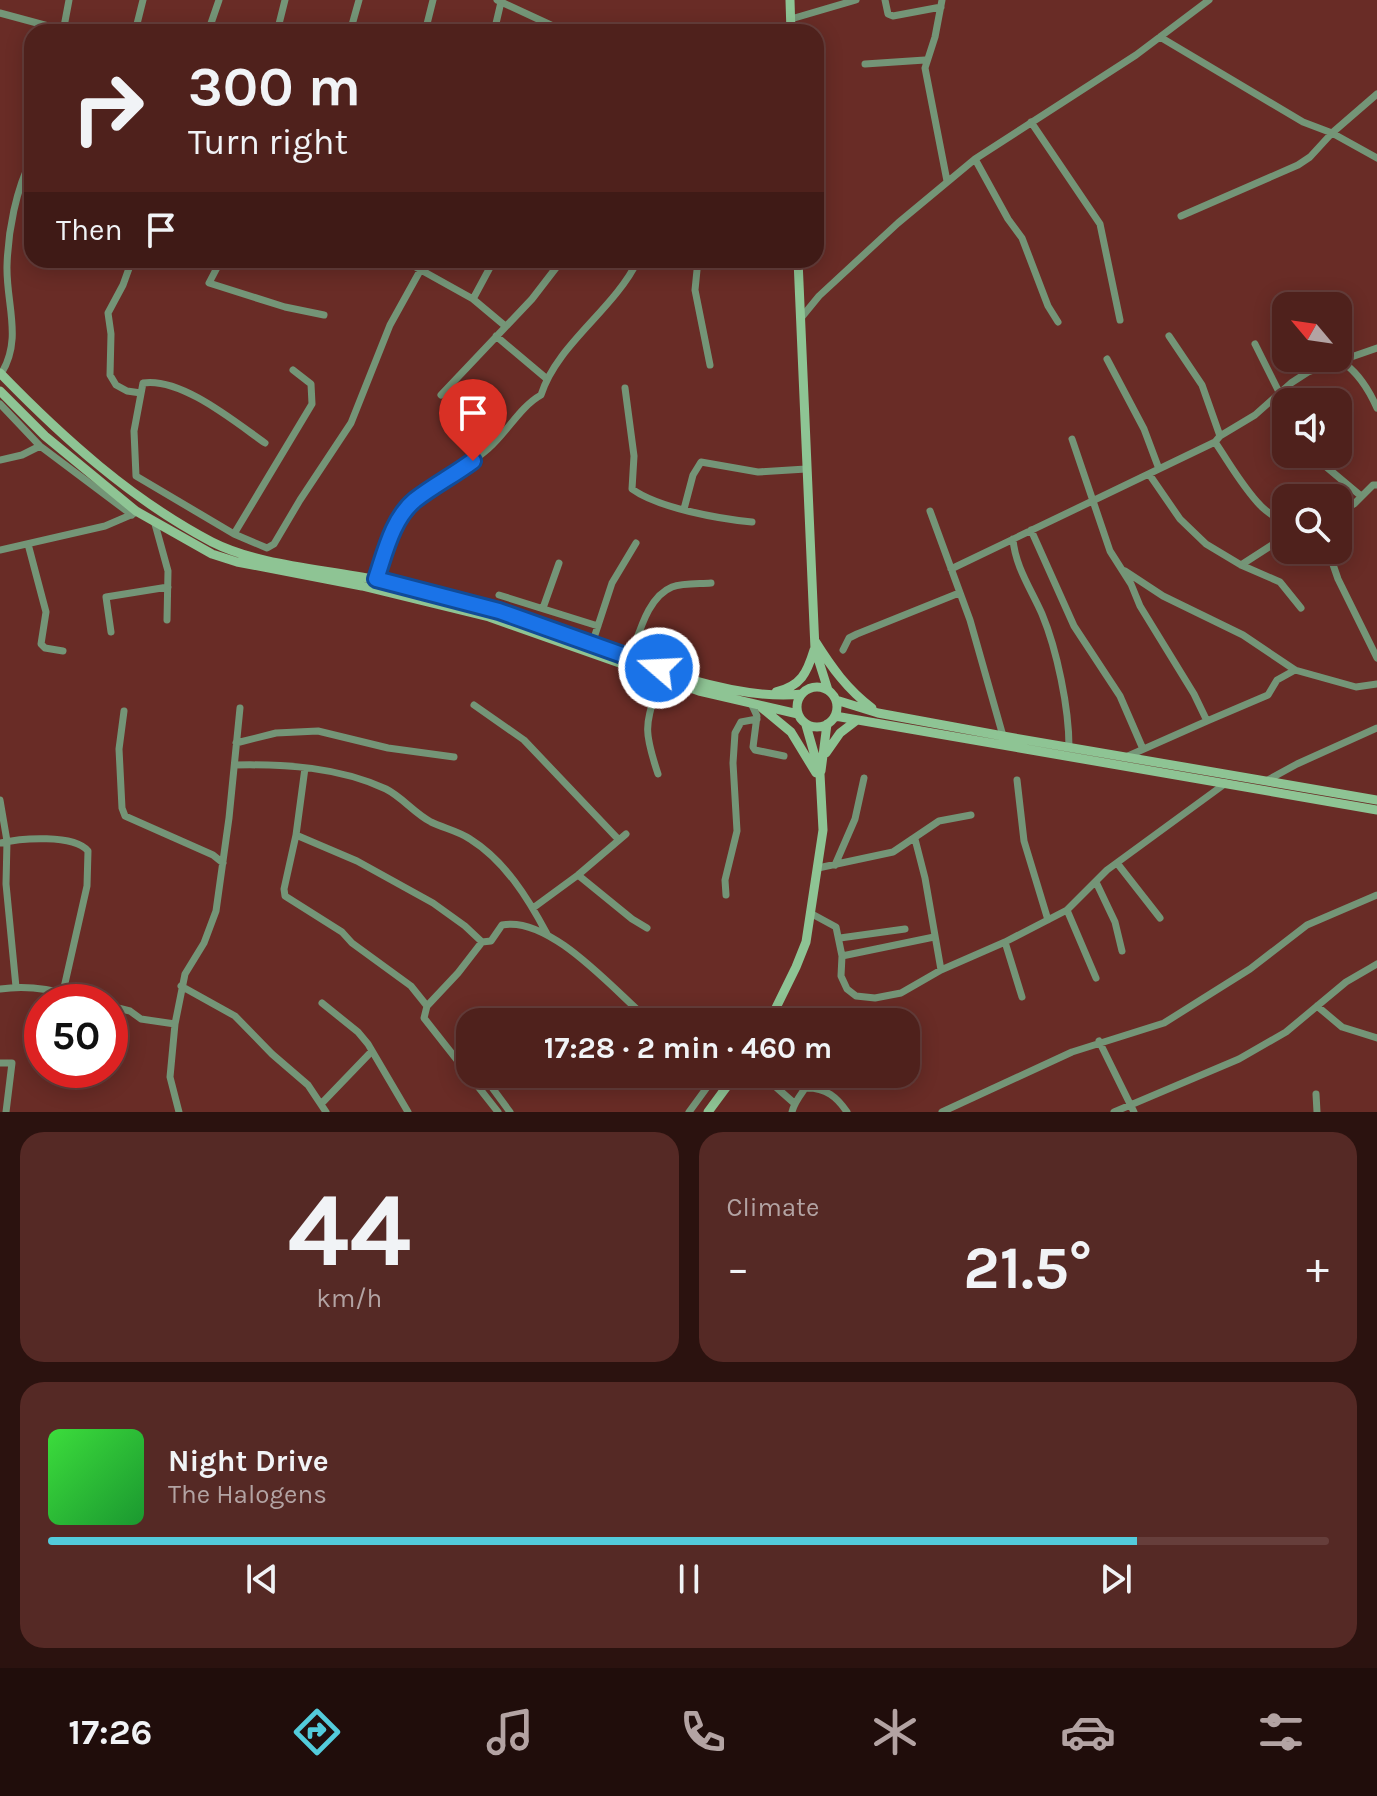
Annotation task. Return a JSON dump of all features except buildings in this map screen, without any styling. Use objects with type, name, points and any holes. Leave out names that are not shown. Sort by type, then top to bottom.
[{"type":"main road","points":[[790,0],[791,24]]},
{"type":"main road","points":[[798,268],[815,647],[828,690],[836,700],[878,713],[1377,800]]},
{"type":"main road","points":[[0,374],[52,425],[108,472],[153,506],[216,544],[260,557],[376,579],[499,611],[689,678],[765,694],[804,692],[819,687],[828,690]]},
{"type":"main road","points":[[0,391],[45,436],[134,513],[226,559],[362,586],[489,617],[660,679],[798,714]]},
{"type":"main road","points":[[776,1008],[806,942],[823,830],[820,778],[806,725],[798,714],[797,705],[804,692],[815,647]]},
{"type":"main road","points":[[765,694],[799,683],[807,672],[815,647]]},
{"type":"main road","points":[[815,647],[850,690],[878,713]]},
{"type":"main road","points":[[806,725],[815,728],[827,724],[835,716],[836,700]]},
{"type":"main road","points":[[754,704],[791,732],[820,778]]},
{"type":"main road","points":[[835,716],[1377,810]]},
{"type":"main road","points":[[824,756],[840,733],[857,720]]},
{"type":"main road","points":[[820,778],[827,724]]},
{"type":"main road","points":[[708,1112],[727,1088]]},
{"type":"street","points":[[64,24],[69,0]]},
{"type":"street","points":[[137,24],[143,0]]},
{"type":"street","points":[[211,24],[219,0]]},
{"type":"street","points":[[279,24],[285,0]]},
{"type":"street","points":[[352,24],[359,0]]},
{"type":"street","points":[[428,24],[433,0]]},
{"type":"street","points":[[791,19],[856,0]]},
{"type":"street","points":[[885,0],[888,14],[893,16],[942,3],[935,37],[925,60],[947,181]]},
{"type":"street","points":[[799,320],[840,276],[975,159],[1160,37],[1209,0]]},
{"type":"street","points":[[495,24],[499,1],[548,24]]},
{"type":"street","points":[[0,13],[38,24]]},
{"type":"street","points":[[1160,37],[1303,122],[1332,133],[1377,158]]},
{"type":"street","points":[[865,64],[925,60]]},
{"type":"street","points":[[1181,216],[1298,165],[1377,94]]},
{"type":"street","points":[[1031,122],[1100,224],[1120,320]]},
{"type":"street","points":[[975,159],[1022,238],[1048,306],[1058,322]]},
{"type":"street","points":[[0,374],[7,365],[14,336],[7,266],[24,174]]},
{"type":"street","points":[[129,268],[108,313],[110,375],[116,385],[141,393]]},
{"type":"street","points":[[217,268],[209,283],[285,307],[324,315]]},
{"type":"street","points":[[473,299],[490,268]]},
{"type":"street","points":[[441,395],[504,325],[532,299],[556,268]]},
{"type":"street","points":[[376,579],[389,541],[404,512],[415,500],[473,461],[509,429],[533,399],[541,395],[547,379],[569,348],[622,290],[634,268]]},
{"type":"street","points":[[697,268],[695,290],[710,365]]},
{"type":"street","points":[[265,443],[205,402],[186,393],[143,383],[134,431],[136,476],[234,534],[267,548],[274,544],[351,423],[390,325],[422,269],[473,299],[504,325]]},
{"type":"street","points":[[496,336],[547,379]]},
{"type":"street","points":[[1169,336],[1202,385],[1217,439],[1244,488],[1272,514]]},
{"type":"street","points":[[1255,344],[1276,388]]},
{"type":"street","points":[[1352,357],[1377,348]]},
{"type":"street","points":[[1107,359],[1144,429],[1159,469]]},
{"type":"street","points":[[1352,369],[1367,388],[1377,408]]},
{"type":"street","points":[[234,534],[312,404],[311,384],[293,370]]},
{"type":"street","points":[[1287,388],[1308,372]]},
{"type":"street","points":[[625,388],[634,456],[632,489],[684,509],[722,519],[752,522]]},
{"type":"street","points":[[951,569],[1217,439],[1272,400]]},
{"type":"street","points":[[0,404],[40,446],[134,513]]},
{"type":"street","points":[[1072,439],[1110,551],[1207,721]]},
{"type":"street","points":[[0,460],[22,455],[40,446]]},
{"type":"street","points":[[684,509],[693,475],[701,462],[758,472],[806,469]]},
{"type":"street","points":[[1328,468],[1361,496]]},
{"type":"street","points":[[1149,474],[1180,519],[1196,534],[1218,553],[1280,582],[1301,608]]},
{"type":"street","points":[[1352,503],[1375,485],[1377,495]]},
{"type":"street","points":[[930,511],[970,620],[1003,736]]},
{"type":"street","points":[[0,550],[105,526],[134,513]]},
{"type":"street","points":[[155,524],[168,571],[167,620]]},
{"type":"street","points":[[1031,530],[1074,626],[1120,696],[1143,749]]},
{"type":"street","points":[[1013,539],[1017,560],[1043,617],[1066,703],[1069,747]]},
{"type":"street","points":[[592,644],[612,583],[636,543]]},
{"type":"street","points":[[28,544],[46,612],[41,644],[45,648],[63,651]]},
{"type":"street","points":[[1241,565],[1272,545]]},
{"type":"street","points":[[543,608],[559,563]]},
{"type":"street","points":[[1333,564],[1377,658]]},
{"type":"street","points":[[1122,569],[1163,596],[1243,635],[1295,670],[1356,687],[1377,684]]},
{"type":"street","points":[[630,658],[652,605],[660,595],[674,586],[711,583]]},
{"type":"street","points":[[111,632],[106,597],[168,587]]},
{"type":"street","points":[[843,650],[849,638],[857,634],[959,593]]},
{"type":"street","points":[[499,595],[598,626]]},
{"type":"street","points":[[1126,757],[1268,695],[1277,680],[1295,670]]},
{"type":"street","points":[[658,774],[649,748],[646,726],[660,679]]},
{"type":"street","points":[[754,704],[757,719],[753,747],[784,756]]},
{"type":"street","points":[[474,705],[524,740],[622,837],[533,908]]},
{"type":"street","points":[[179,1112],[170,1077],[175,1024],[185,974],[211,927],[221,889],[240,708]]},
{"type":"street","points":[[124,711],[119,749],[125,816],[213,855],[223,863]]},
{"type":"street","points":[[726,895],[725,880],[738,821],[733,794],[735,733],[741,722],[757,719]]},
{"type":"street","points":[[1266,781],[1377,728]]},
{"type":"street","points":[[236,743],[276,733],[318,731],[388,748],[454,757]]},
{"type":"street","points":[[235,765],[285,764],[331,772],[388,790],[431,822],[469,838],[497,862],[522,890],[547,934],[597,971],[635,1008]]},
{"type":"street","points":[[305,768],[285,896],[334,926],[352,943],[390,969],[411,986],[427,1006]]},
{"type":"street","points":[[835,865],[855,819],[864,778]]},
{"type":"street","points":[[1017,780],[1024,841],[1048,920]]},
{"type":"street","points":[[812,914],[836,927],[840,938],[843,983],[856,996],[875,998],[901,993],[941,970],[1067,910],[1117,863],[1226,783]]},
{"type":"street","points":[[0,800],[16,987]]},
{"type":"street","points":[[818,868],[893,852],[939,821],[971,815]]},
{"type":"street","points":[[296,835],[357,861],[433,903],[482,942]]},
{"type":"street","points":[[3,842],[67,839],[86,847],[88,851],[87,886],[65,984]]},
{"type":"street","points":[[915,839],[941,970]]},
{"type":"street","points":[[213,855],[224,853]]},
{"type":"street","points":[[1117,863],[1160,918]]},
{"type":"street","points":[[578,875],[647,928]]},
{"type":"street","points":[[1096,882],[1115,922],[1122,951]]},
{"type":"street","points":[[942,1112],[1099,1041],[1164,1023],[1250,969],[1307,925],[1377,895]]},
{"type":"street","points":[[1067,910],[1096,978]]},
{"type":"street","points":[[498,1112],[424,1018],[427,1006],[482,942],[491,941],[502,925],[510,924],[547,934]]},
{"type":"street","points":[[840,938],[905,929]]},
{"type":"street","points":[[842,956],[934,937]]},
{"type":"street","points":[[1005,942],[1022,997]]},
{"type":"street","points":[[1114,1112],[1132,1108],[1239,1059],[1286,1032],[1346,982],[1377,964]]},
{"type":"street","points":[[181,986],[235,1016],[308,1085],[322,1109],[372,1051]]},
{"type":"street","points":[[0,989],[24,988]]},
{"type":"street","points":[[322,1003],[358,1032],[408,1112]]},
{"type":"street","points":[[1317,1006],[1342,1027],[1377,1038]]},
{"type":"street","points":[[128,1010],[141,1019],[175,1024]]},
{"type":"street","points":[[1099,1041],[1132,1108]]},
{"type":"street","points":[[0,1063],[12,1063],[6,1112]]},
{"type":"street","points":[[492,1088],[510,1112]]},
{"type":"street","points":[[689,1112],[706,1088]]},
{"type":"street","points":[[774,1088],[793,1108],[807,1088],[827,1091],[847,1112]]},
{"type":"street","points":[[1316,1094],[1317,1112]]},
{"type":"route","points":[[473,461],[415,500],[404,512],[389,541],[376,579],[499,611],[659,668]]}]
